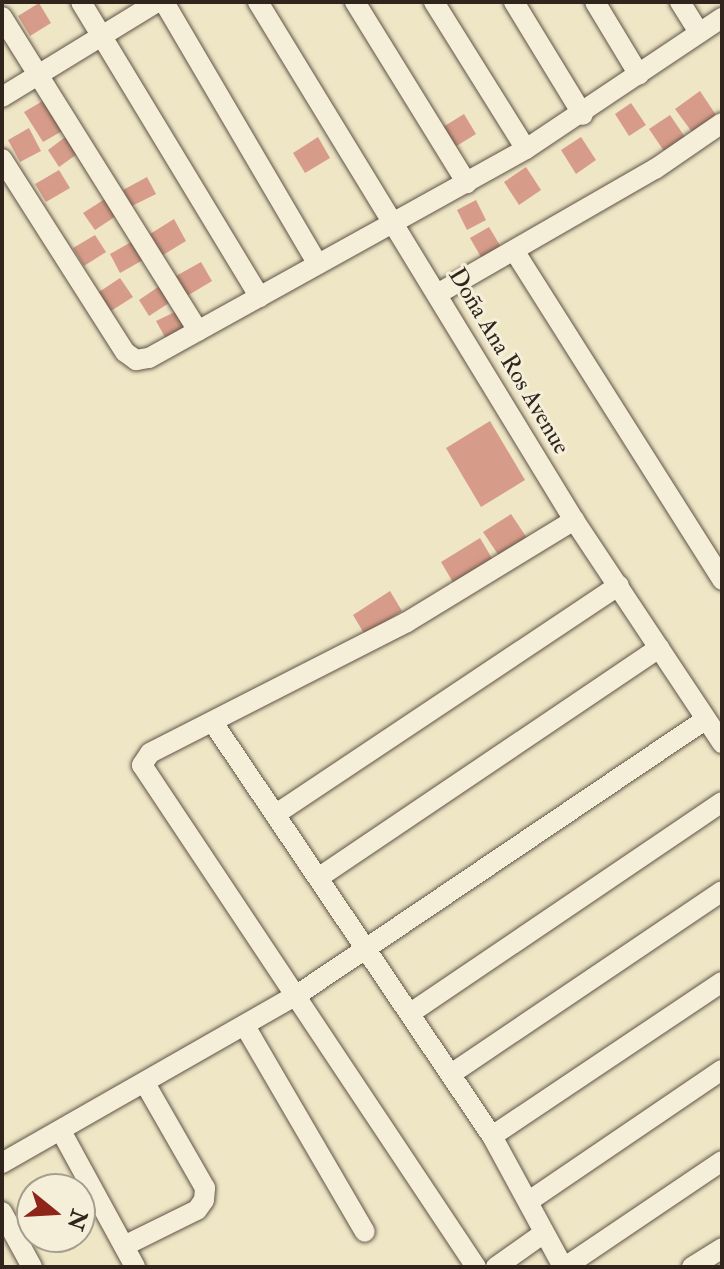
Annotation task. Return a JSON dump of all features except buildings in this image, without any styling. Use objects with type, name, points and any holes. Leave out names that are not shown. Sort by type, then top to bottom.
[{"type":"street","points":[[81,2],[260,297]]},
{"type":"street","points":[[2,97],[36,73],[157,2]]},
{"type":"street","points":[[164,2],[318,264]]},
{"type":"street","name":"Doña Ana Ros Avenue","points":[[258,2],[439,293],[574,520],[722,743]]},
{"type":"street","points":[[355,2],[467,183]]},
{"type":"street","points":[[434,2],[526,149]]},
{"type":"street","points":[[514,2],[583,115]]},
{"type":"street","points":[[595,2],[639,75]]},
{"type":"street","points":[[680,2],[699,33]]},
{"type":"street","points":[[2,17],[198,331]]},
{"type":"street","points":[[2,159],[125,352],[136,360],[149,358],[526,149],[583,115],[722,18]]},
{"type":"street","points":[[439,293],[515,252],[722,123]]},
{"type":"street","points":[[515,252],[722,580]]},
{"type":"street","points":[[476,1267],[142,765],[150,753],[214,724],[407,622],[574,520]]},
{"type":"street","points":[[276,814],[619,585]]},
{"type":"street","points":[[321,876],[659,648]]},
{"type":"street","points":[[2,1163],[146,1085],[297,995],[366,944],[706,719]]},
{"type":"street","points":[[214,724],[321,876],[492,1136],[564,1267],[722,1161]]},
{"type":"street","points":[[412,1012],[722,802]]},
{"type":"street","points":[[451,1074],[722,891]]},
{"type":"street","points":[[492,1136],[722,982]]},
{"type":"street","points":[[245,1026],[365,1232]]},
{"type":"street","points":[[529,1201],[722,1070]]},
{"type":"street","points":[[124,1246],[197,1210],[205,1188],[146,1085]]},
{"type":"street","points":[[61,1131],[135,1267]]},
{"type":"street","points":[[2,1212],[32,1267]]},
{"type":"street","points":[[496,1267],[544,1233]]},
{"type":"street","points":[[692,1267],[722,1248]]}]
